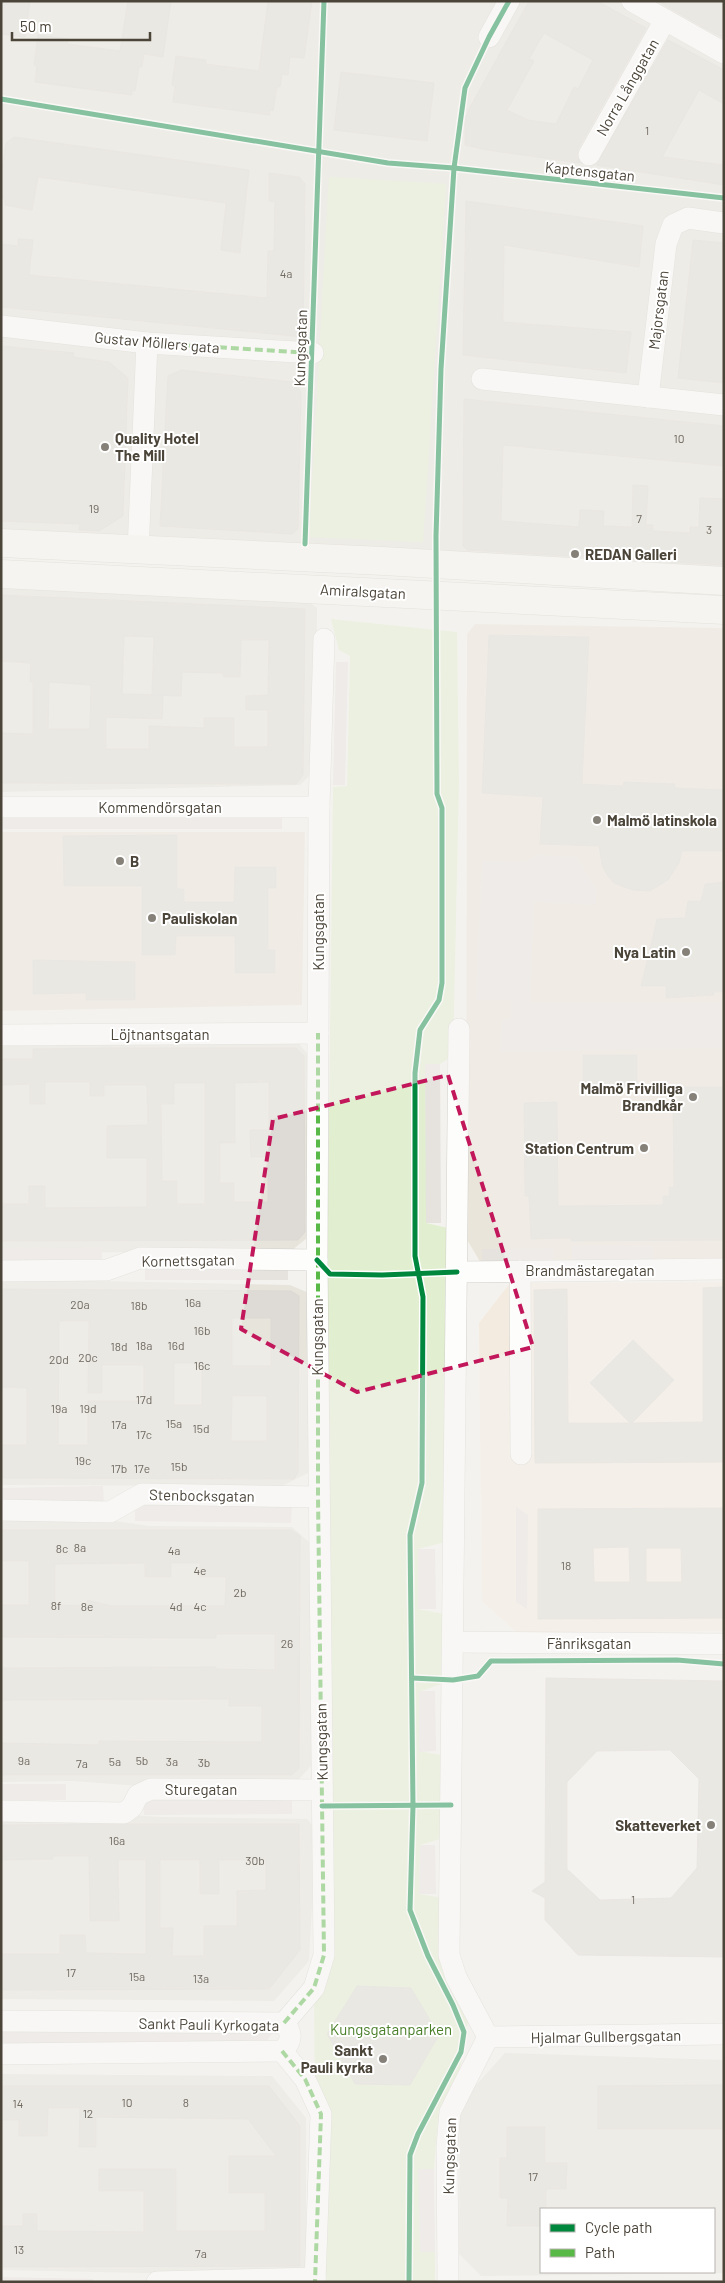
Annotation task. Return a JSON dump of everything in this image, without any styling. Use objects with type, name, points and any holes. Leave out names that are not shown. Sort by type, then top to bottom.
[{"type":"main road","name":"Amiralsgatan","points":[[1,543],[392,562],[724,581]]},
{"type":"main road","name":"Amiralsgatan","points":[[1,574],[724,610]]},
{"type":"street","points":[[489,37],[509,1]]},
{"type":"street","points":[[632,1],[724,53]]},
{"type":"street","name":"Norra Långgatan","points":[[589,155],[665,20]]},
{"type":"street","name":"Majorsgatan","points":[[648,397],[666,244],[673,225],[688,218],[724,223]]},
{"type":"street","name":"Gustav Möllers gata","points":[[1,326],[147,343],[313,353]]},
{"type":"street","points":[[138,551],[147,343]]},
{"type":"street","points":[[482,379],[724,405]]},
{"type":"street","name":"Kungsgatan","points":[[284,2023],[314,1988],[324,1955],[317,1260],[319,807],[324,639]]},
{"type":"street","name":"Kommendörsgatan","points":[[1,807],[319,807]]},
{"type":"street","points":[[459,1029],[454,1642],[449,1955],[456,1977],[488,2037]]},
{"type":"street","name":"Löjtnantsgatan","points":[[1,1036],[318,1033]]},
{"type":"street","name":"Kornettsgatan","points":[[1,1271],[107,1270],[140,1258],[317,1260]]},
{"type":"street","name":"Brandmästaregatan","points":[[456,1272],[724,1269]]},
{"type":"street","points":[[520,1271],[521,1454]]},
{"type":"street","name":"Stenbocksgatan","points":[[1,1510],[110,1512],[142,1494],[318,1496]]},
{"type":"street","name":"Fänriksgatan","points":[[454,1642],[724,1644]]},
{"type":"street","name":"Sturegatan","points":[[1,1811],[124,1813],[132,1807],[138,1795],[151,1789],[321,1790]]},
{"type":"street","name":"Sankt Pauli Kyrkogata","points":[[1,2021],[284,2023],[289,2029],[291,2038],[289,2045],[282,2051],[1,2054]]},
{"type":"street","name":"Hjalmar Gullbergsgatan","points":[[488,2037],[724,2034]]},
{"type":"street","name":"Kungsgatan","points":[[448,2282],[447,2146],[450,2112],[488,2037]]},
{"type":"street","points":[[157,2282],[315,2280],[321,2114],[305,2079],[282,2051]]},
{"type":"highlighted area","points":[[448,1075],[533,1347],[357,1392],[241,1329],[273,1119]]},
{"type":"shaded area","points":[[1,1],[724,1],[724,569],[1,532]]},
{"type":"shaded area","points":[[1,579],[301,595],[317,608],[316,769],[300,785],[1,792]]},
{"type":"shaded area","points":[[475,624],[724,628],[724,1262],[482,1265],[466,1238],[467,634]]},
{"type":"shaded area","points":[[336,662],[348,662],[345,785],[333,785]]},
{"type":"shaded area","points":[[1,810],[282,811],[282,829],[1,829]]},
{"type":"shaded area","name":"Pauliskolan","points":[[1,832],[305,832],[302,1005],[1,1011]]},
{"type":"shaded area","points":[[538,855],[577,857],[596,890],[596,905],[534,902],[530,1002],[721,1002],[721,1016],[724,1016],[724,1048],[500,1052],[502,1020],[511,1019],[511,1000],[476,1000],[482,861],[524,862]]},
{"type":"shaded area","points":[[1,1041],[297,1041],[312,1060],[312,1234],[291,1251],[1,1253]]},
{"type":"shaded area","points":[[425,1064],[440,1064],[441,1223],[426,1223]]},
{"type":"shaded area","points":[[572,1246],[653,1246],[653,1261],[572,1261]]},
{"type":"shaded area","points":[[102,1247],[102,1263],[1,1264],[1,1248]]},
{"type":"shaded area","points":[[553,1248],[553,1261],[482,1262],[482,1249]]},
{"type":"shaded area","points":[[288,1264],[288,1280],[145,1280],[145,1265]]},
{"type":"shaded area","points":[[1,1279],[290,1285],[309,1293],[310,1472],[282,1486],[1,1485]]},
{"type":"shaded area","points":[[724,1282],[724,1631],[517,1633],[482,1601],[479,1323],[510,1283]]},
{"type":"shaded area","points":[[103,1486],[104,1503],[1,1505],[1,1488]]},
{"type":"shaded area","points":[[135,1500],[292,1503],[291,1523],[135,1521]]},
{"type":"shaded area","points":[[516,1507],[528,1515],[527,1609],[516,1602]]},
{"type":"shaded area","points":[[1,1518],[109,1520],[149,1526],[292,1527],[309,1542],[312,1765],[299,1779],[140,1786],[73,1781],[1,1782]]},
{"type":"shaded area","points":[[418,1549],[435,1549],[436,1609],[418,1609]]},
{"type":"shaded area","points":[[419,1691],[435,1691],[436,1751],[419,1752]]},
{"type":"shaded area","points":[[1,1784],[66,1784],[66,1800],[1,1800]]},
{"type":"shaded area","points":[[143,1798],[292,1798],[292,1814],[144,1815]]},
{"type":"shaded area","points":[[129,1815],[307,1819],[316,1829],[309,1961],[274,2001],[1,1999],[1,1816]]},
{"type":"shaded area","points":[[420,1845],[435,1845],[436,1894],[419,1894]]},
{"type":"shaded area","points":[[1,2026],[275,2029],[265,2044],[1,2043]]},
{"type":"shaded area","points":[[505,2053],[724,2060],[724,2273],[481,2276],[459,2254],[460,2103]]},
{"type":"shaded area","points":[[1,2074],[272,2076],[306,2118],[306,2266],[296,2276],[1,2270]]},
{"type":"shaded area","points":[[418,2169],[434,2169],[435,2252],[420,2252]]},
{"type":"shaded area","points":[[1,2277],[93,2279],[93,2282],[1,2282]]},
{"type":"green space","points":[[329,177],[446,184],[423,542],[309,537]]},
{"type":"green space","name":"Kungsgatanparken","points":[[331,619],[457,632],[459,782],[453,1056],[440,1064],[426,1064],[426,1223],[452,1229],[449,1541],[418,1549],[418,1609],[449,1615],[444,1683],[419,1692],[419,1751],[441,1755],[444,1838],[420,1845],[419,1894],[444,1898],[468,2021],[460,2070],[438,2119],[434,2169],[419,2169],[420,2252],[435,2252],[435,2282],[316,2282],[314,1988],[325,1451],[333,787],[347,786],[350,656],[339,650]]},
{"type":"building","points":[[1,1],[30,1],[25,37],[1,34]]},
{"type":"building","points":[[128,1],[171,1],[163,57],[144,54],[142,67],[139,67],[135,91],[132,90],[132,95],[35,82],[37,66],[34,65],[38,35],[68,39],[67,44],[120,51]]},
{"type":"building","points":[[268,1],[312,1],[304,58],[290,57],[288,75],[282,74],[280,87],[277,87],[273,111],[270,110],[270,115],[173,102],[175,86],[172,85],[176,56],[206,60],[206,64],[259,71]]},
{"type":"building","points":[[529,1],[597,1],[646,28],[578,149],[577,156],[580,163],[487,150],[465,145],[465,119]],"holes":[[[544,33],[593,60],[578,89],[574,87],[556,124],[528,120],[507,110],[534,61],[529,59]]]},
{"type":"building","points":[[658,1],[724,1],[724,38],[703,27]]},
{"type":"building","points":[[668,40],[724,70],[724,104],[699,90],[662,157],[724,165],[724,185],[596,165]]},
{"type":"building","points":[[341,72],[434,83],[427,141],[334,130]]},
{"type":"building","points":[[14,137],[249,170],[240,253],[221,250],[226,203],[38,177],[32,210],[5,205],[5,199],[1,198],[1,176],[6,143]]},
{"type":"building","points":[[269,173],[299,177],[305,184],[303,337],[1,307],[1,244],[18,246],[18,239],[33,240],[29,275],[267,298],[268,251],[274,251],[275,202],[269,201]]},
{"type":"building","points":[[466,201],[643,226],[639,267],[504,245],[503,322],[631,332],[626,373],[463,355]]},
{"type":"building","points":[[693,240],[724,243],[724,383],[678,378]]},
{"type":"building","points":[[1,346],[74,353],[73,357],[109,362],[128,378],[123,516],[99,531],[79,530],[80,524],[1,521]]},
{"type":"building","points":[[181,370],[294,382],[301,392],[298,529],[292,534],[160,526],[168,376]]},
{"type":"building","points":[[464,399],[724,426],[724,466],[503,445],[501,521],[579,527],[580,510],[604,511],[603,526],[632,527],[633,485],[648,486],[646,525],[653,525],[653,531],[690,533],[690,527],[699,527],[700,498],[724,499],[724,565],[467,550],[463,546]]},
{"type":"building","points":[[1,595],[305,609],[303,775],[296,784],[1,783],[1,733],[33,734],[33,682],[30,682],[31,663],[1,661]],"holes":[[[124,636],[154,637],[152,695],[122,694]],[[241,640],[269,640],[268,695],[246,696],[246,710],[268,710],[268,747],[234,747],[234,718],[204,718],[204,728],[149,726],[149,749],[106,749],[106,717],[162,719],[163,695],[181,696],[182,672],[223,673],[224,677],[240,677]],[[49,682],[91,685],[90,729],[48,729]]]},
{"type":"building","points":[[489,635],[589,637],[582,784],[623,786],[624,782],[675,784],[675,788],[724,790],[724,851],[682,851],[679,863],[668,880],[650,891],[632,890],[614,883],[607,875],[602,865],[599,846],[540,844],[543,797],[482,793]]},
{"type":"building","points":[[177,835],[177,889],[184,889],[184,902],[234,902],[235,867],[276,867],[276,888],[268,888],[268,950],[275,950],[275,973],[235,973],[235,936],[176,936],[175,955],[142,955],[142,886],[64,886],[63,836]]},
{"type":"building","name":"Nya Latin","points":[[724,882],[724,992],[713,992],[714,995],[666,998],[666,986],[641,986],[657,919],[685,918],[688,901],[701,901],[705,884]]},
{"type":"building","points":[[33,960],[135,962],[135,1000],[86,1000],[86,993],[33,994]]},
{"type":"building","points":[[296,1048],[304,1056],[305,1232],[298,1240],[1,1241],[1,1204],[29,1204],[29,1186],[45,1186],[45,1208],[147,1207],[147,1158],[107,1158],[107,1126],[148,1125],[147,1085],[104,1085],[104,1096],[90,1096],[90,1082],[45,1082],[45,1104],[30,1104],[30,1084],[1,1085],[1,1059],[33,1059],[33,1049]],"holes":[[[269,1082],[269,1130],[250,1130],[251,1157],[268,1157],[268,1202],[234,1202],[234,1183],[220,1183],[220,1143],[235,1143],[235,1083]],[[174,1083],[205,1083],[205,1204],[177,1204],[177,1181],[162,1181],[161,1104],[174,1104]]]},
{"type":"building","points":[[583,1055],[637,1055],[637,1086],[583,1086]]},
{"type":"building","points":[[679,1087],[724,1087],[724,1240],[571,1241],[571,1238],[531,1239],[529,1196],[525,1196],[524,1103],[557,1102],[558,1206],[663,1205],[663,1196],[669,1196],[669,1187],[674,1187],[673,1109],[679,1108]]},
{"type":"building","points":[[724,1287],[724,1462],[535,1463],[534,1290],[567,1289],[568,1423],[630,1423],[590,1383],[633,1340],[674,1380],[632,1423],[703,1422],[703,1288]]},
{"type":"building","points":[[1,1289],[291,1291],[299,1296],[298,1472],[294,1479],[1,1478],[1,1445],[27,1445],[27,1388],[1,1387]],"holes":[[[232,1318],[271,1318],[271,1366],[232,1366]],[[59,1321],[89,1321],[88,1393],[102,1393],[102,1365],[144,1365],[144,1401],[88,1401],[88,1445],[58,1445]],[[174,1363],[202,1363],[202,1405],[174,1405]],[[232,1396],[267,1396],[267,1441],[231,1441]]]},
{"type":"building","points":[[724,1508],[724,1618],[538,1619],[538,1509]],"holes":[[[629,1547],[630,1582],[594,1582],[593,1548]],[[646,1548],[681,1548],[682,1582],[646,1582]]]},
{"type":"building","points":[[1,1530],[291,1530],[300,1536],[299,1768],[292,1775],[1,1775],[1,1743],[99,1745],[99,1741],[262,1742],[262,1706],[229,1706],[229,1699],[1,1700],[1,1668],[216,1667],[216,1669],[275,1670],[275,1634],[216,1634],[216,1638],[1,1637],[1,1605],[29,1605],[29,1561],[1,1561]],"holes":[[[145,1563],[145,1577],[171,1577],[171,1563],[200,1563],[200,1577],[226,1577],[225,1606],[111,1606],[87,1600],[87,1606],[55,1605],[55,1564]]]},
{"type":"building","name":"Skatteverket","points":[[546,1678],[724,1681],[724,1957],[578,1955],[545,1920],[545,1898],[532,1891],[545,1882]],"holes":[[[670,1750],[699,1779],[697,1868],[671,1898],[600,1900],[567,1869],[567,1782],[597,1751]]]},
{"type":"building","points":[[299,1824],[300,1950],[269,1989],[1,1990],[1,1954],[60,1954],[60,1935],[85,1935],[86,1953],[146,1954],[146,1860],[118,1860],[119,1921],[90,1921],[89,1856],[53,1856],[53,1859],[1,1860],[1,1825]],"holes":[[[160,1860],[200,1860],[200,1894],[219,1894],[219,1860],[266,1860],[266,1890],[237,1891],[237,1926],[204,1926],[204,1956],[172,1956],[173,1928],[160,1928]]]},
{"type":"building","name":"Sankt Pauli kyrka","points":[[357,1986],[411,1988],[439,2035],[410,2085],[355,2084],[327,2034]]},
{"type":"building","points":[[724,2085],[724,2129],[598,2129],[598,2086]]},
{"type":"building","points":[[1,2086],[269,2086],[300,2126],[300,2266],[1,2267],[1,2226],[23,2226],[23,2214],[37,2214],[37,2231],[144,2232],[144,2191],[99,2191],[99,2169],[176,2169],[176,2231],[265,2231],[265,2193],[229,2193],[229,2156],[276,2156],[248,2119],[96,2117],[96,2147],[79,2147],[80,2108],[48,2108],[47,2136],[19,2136],[19,2120],[1,2120]]},
{"type":"building","points":[[507,2127],[545,2127],[545,2163],[567,2163],[566,2189],[546,2189],[546,2208],[540,2208],[540,2226],[507,2226],[508,2198],[500,2198],[500,2158],[507,2158]]},
{"type":"marked path","points":[[147,343],[313,353]]},
{"type":"marked path","points":[[284,2023],[314,1988],[324,1955],[318,1497],[318,1033]]},
{"type":"marked path","points":[[282,2051],[305,2079],[321,2114],[315,2282]]},
{"type":"cycle path","points":[[305,544],[324,1]]},
{"type":"cycle path","points":[[409,2282],[410,2155],[418,2134],[461,2052],[464,2032],[453,2005],[428,1956],[410,1910],[413,1806],[410,1535],[422,1483],[423,1297],[415,1256],[415,1073],[420,1030],[439,1000],[442,983],[442,808],[437,794],[436,536],[441,369],[454,168],[465,88],[489,37],[509,1]]},
{"type":"cycle path","name":"Kaptensgatan","points":[[1,99],[388,163],[454,168],[724,198]]},
{"type":"cycle path","points":[[317,1260],[330,1274],[382,1275],[457,1272]]},
{"type":"cycle path","points":[[412,1678],[453,1680],[478,1676],[491,1661],[677,1660],[724,1664]]},
{"type":"cycle path","points":[[322,1806],[451,1805]]},
{"type":"place","name":"Quality Hotel The Mill","points":[[105,447]]},
{"type":"place","name":"REDAN Galleri","points":[[575,554]]},
{"type":"place","name":"Malmö latinskola","points":[[597,820]]},
{"type":"place","name":"B","points":[[120,861]]},
{"type":"place","name":"Pauliskolan","points":[[152,918]]},
{"type":"place","name":"Nya Latin","points":[[686,952]]},
{"type":"place","name":"Malmö Frivilliga Brandkår","points":[[693,1097]]},
{"type":"place","name":"Station Centrum","points":[[644,1148]]},
{"type":"place","name":"Skatteverket","points":[[711,1825]]},
{"type":"place","name":"Sankt Pauli kyrka","points":[[383,2059]]}]
